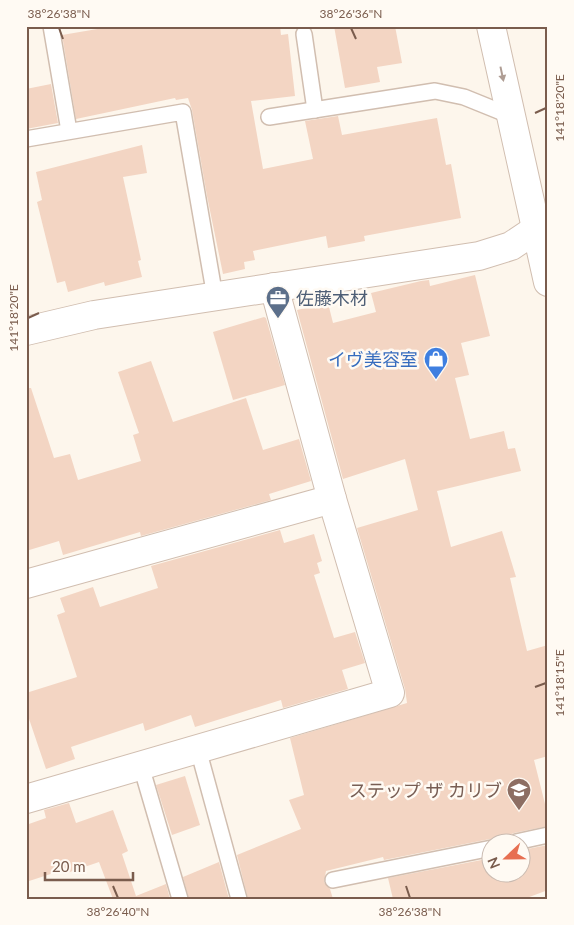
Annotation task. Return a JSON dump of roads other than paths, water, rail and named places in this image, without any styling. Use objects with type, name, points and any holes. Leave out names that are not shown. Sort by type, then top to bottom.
[{"type":"street","points":[[491,26],[511,116],[542,226],[548,282]]},
{"type":"street","points":[[26,330],[94,315],[479,256],[511,246],[542,226]]},
{"type":"street","points":[[26,799],[390,693],[332,499],[274,287]]},
{"type":"street","points":[[26,584],[332,499]]},
{"type":"lane","points":[[51,26],[69,131]]},
{"type":"lane","points":[[304,34],[315,110]]},
{"type":"lane","points":[[268,117],[435,91],[464,97],[511,116]]},
{"type":"lane","points":[[26,139],[183,112],[215,297]]},
{"type":"lane","points":[[198,749],[239,899]]},
{"type":"lane","points":[[141,766],[180,899]]},
{"type":"lane","points":[[532,838],[548,835]]},
{"type":"lane","points":[[332,880],[482,850]]},
{"type":"place","name":"佐藤木材","points":[[278,319]]},
{"type":"place","name":"イヴ美容室","points":[[436,380]]},
{"type":"place","name":"ステップ ザ カリブ","points":[[519,811]]}]
